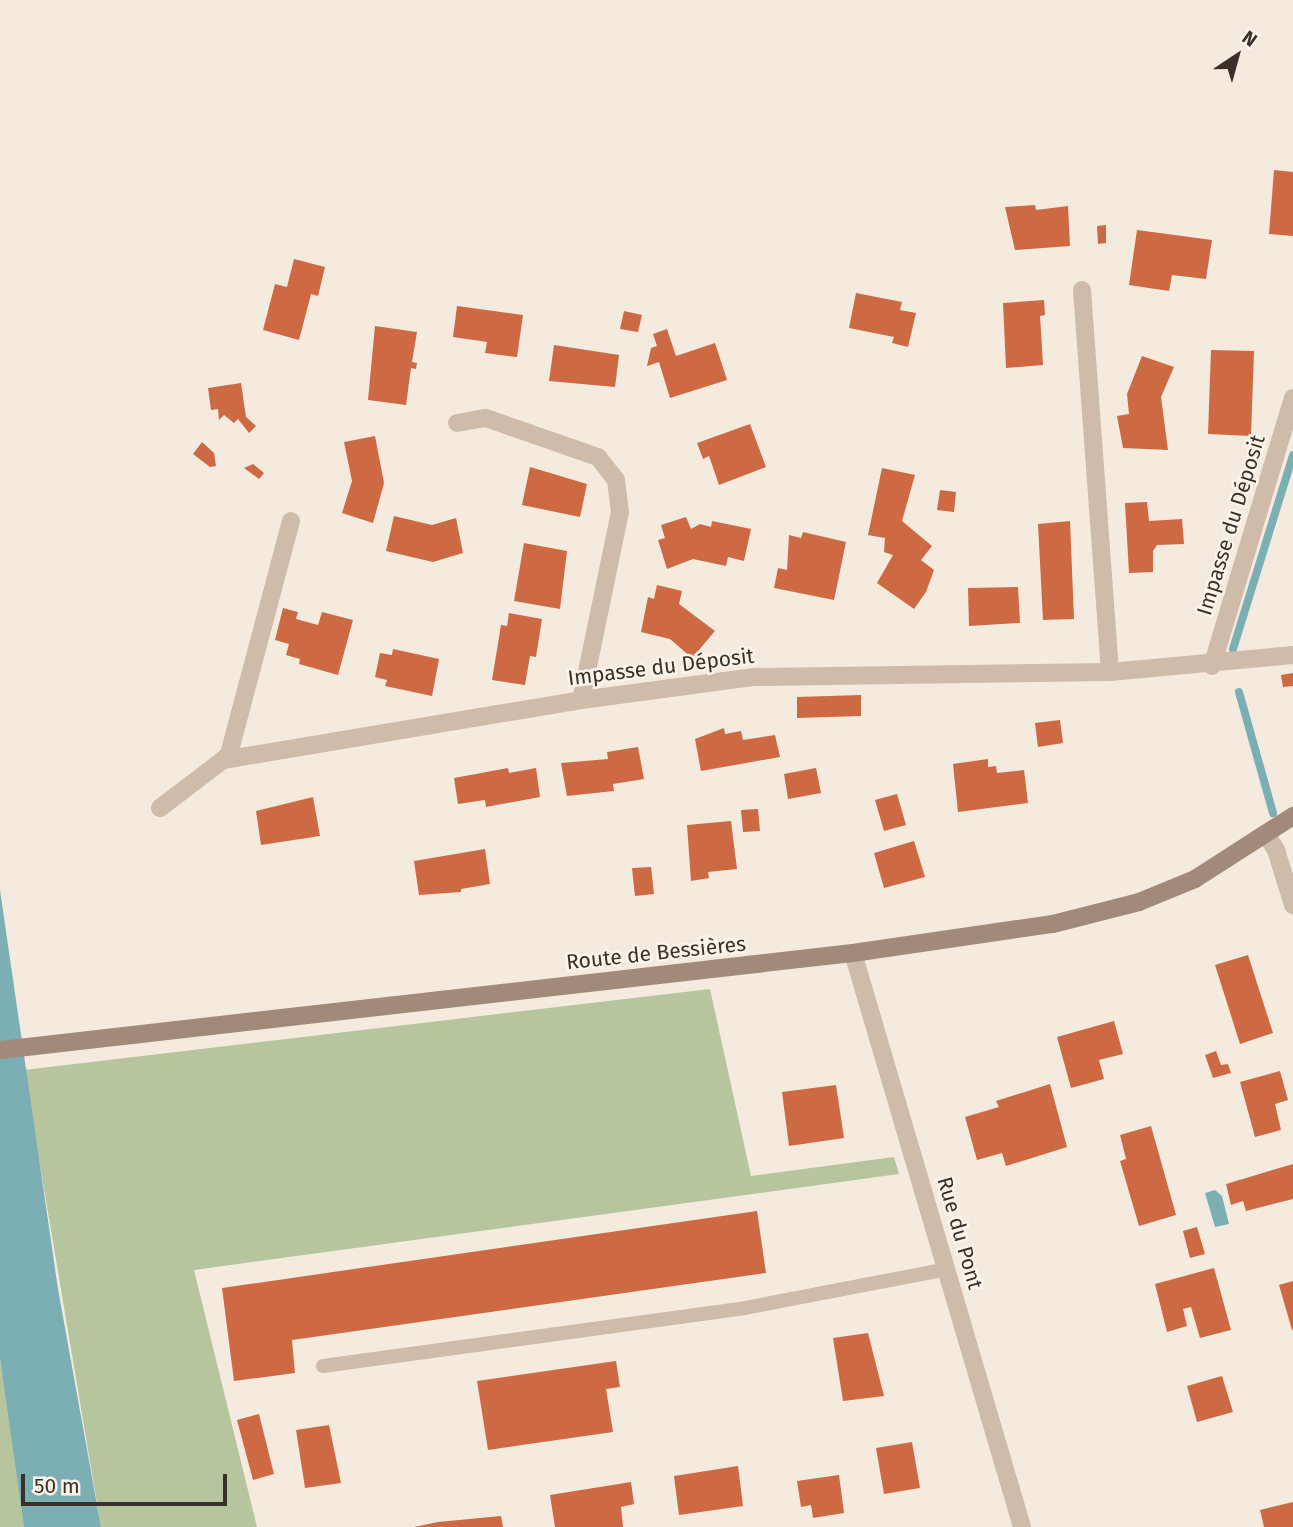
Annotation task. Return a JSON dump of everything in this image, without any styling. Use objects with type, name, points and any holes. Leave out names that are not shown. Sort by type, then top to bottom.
[{"type":"main road","name":"Route de Bessières","points":[[0,1051],[853,953],[1053,924],[1139,902],[1195,879],[1266,836],[1293,816]]},
{"type":"street","points":[[1082,290],[1110,672]]},
{"type":"street","name":"Impasse du Déposit","points":[[1212,666],[1293,398]]},
{"type":"street","points":[[457,423],[486,418],[598,457],[616,480],[620,512],[580,700]]},
{"type":"street","points":[[223,760],[229,754],[291,521]]},
{"type":"street","name":"Impasse du Déposit","points":[[160,808],[223,760],[580,700],[754,677],[1110,672],[1212,666],[1293,655]]},
{"type":"street","points":[[1266,836],[1276,850],[1293,905]]},
{"type":"street","name":"Rue du Pont","points":[[853,953],[1022,1527]]},
{"type":"lane","points":[[323,1366],[745,1308],[947,1269]]},
{"type":"green space","points":[[710,989],[751,1176],[894,1157],[899,1174],[194,1270],[257,1527],[101,1527],[24,1070]]},
{"type":"green space","points":[[0,1358],[8,1406],[24,1527],[0,1527]]},
{"type":"water","points":[[0,890],[58,1289],[101,1527],[24,1527],[0,1358]]},
{"type":"water","points":[[1215,1190],[1222,1196],[1229,1224],[1215,1227],[1205,1193]]},
{"type":"building","points":[[1274,170],[1293,172],[1293,236],[1269,234]]},
{"type":"building","points":[[1035,205],[1036,210],[1068,206],[1070,246],[1015,250],[1005,207]]},
{"type":"building","points":[[1106,225],[1106,243],[1098,244],[1097,226]]},
{"type":"building","points":[[1137,230],[1212,240],[1206,279],[1172,275],[1169,291],[1129,285]]},
{"type":"building","points":[[294,259],[325,267],[318,296],[311,294],[299,340],[263,330],[275,284],[287,287]]},
{"type":"building","points":[[856,293],[902,302],[900,310],[916,313],[908,347],[892,343],[894,337],[849,328]]},
{"type":"building","points":[[1044,300],[1045,315],[1040,316],[1043,365],[1006,368],[1003,303]]},
{"type":"building","points":[[457,306],[523,315],[517,357],[485,353],[487,342],[453,337]]},
{"type":"building","points":[[624,311],[642,315],[638,332],[620,329]]},
{"type":"building","points":[[375,326],[417,332],[412,362],[417,363],[416,369],[411,368],[406,405],[368,400]]},
{"type":"building","points":[[667,329],[676,356],[715,343],[727,380],[670,398],[659,362],[647,366],[651,348],[657,346],[653,334]]},
{"type":"building","points":[[554,345],[619,355],[615,387],[549,381]]},
{"type":"building","points":[[1211,350],[1254,351],[1251,436],[1208,434]]},
{"type":"building","points":[[1142,356],[1174,367],[1161,397],[1168,450],[1123,448],[1117,416],[1129,414],[1127,394]]},
{"type":"building","points":[[241,383],[246,417],[256,426],[249,433],[238,419],[234,423],[224,415],[219,420],[218,409],[211,410],[208,388]]},
{"type":"building","points":[[750,424],[766,467],[719,485],[709,456],[703,459],[697,443]]},
{"type":"building","points":[[375,436],[384,483],[373,523],[342,513],[352,481],[344,442]]},
{"type":"building","points":[[202,442],[214,453],[216,466],[210,467],[193,454]]},
{"type":"building","points":[[253,464],[264,473],[259,479],[244,468]]},
{"type":"building","points":[[530,467],[587,484],[580,517],[522,505]]},
{"type":"building","points":[[882,468],[915,475],[902,521],[932,546],[921,560],[934,570],[926,592],[914,609],[877,583],[893,555],[884,552],[885,538],[868,535]]},
{"type":"building","points":[[940,490],[956,492],[954,512],[937,510]]},
{"type":"building","points":[[1147,502],[1149,521],[1182,519],[1184,544],[1157,545],[1153,551],[1153,572],[1129,573],[1125,503]]},
{"type":"building","points":[[394,516],[432,525],[456,518],[463,553],[433,562],[386,551]]},
{"type":"building","points":[[686,517],[691,529],[700,524],[711,527],[712,521],[751,529],[744,561],[728,557],[726,566],[693,559],[667,569],[658,540],[665,538],[661,525]]},
{"type":"building","points":[[1070,521],[1074,619],[1043,620],[1038,524]]},
{"type":"building","points":[[803,532],[846,542],[834,600],[774,588],[778,568],[787,570],[789,535],[801,538]]},
{"type":"building","points":[[524,543],[567,551],[560,609],[514,601]]},
{"type":"building","points":[[657,585],[682,591],[679,604],[715,631],[692,658],[670,639],[641,632],[648,597],[654,599]]},
{"type":"building","points":[[1018,587],[1020,623],[969,626],[968,588]]},
{"type":"building","points":[[283,608],[298,612],[296,619],[318,625],[322,612],[353,620],[338,675],[299,664],[300,659],[286,655],[289,644],[275,640]]},
{"type":"building","points":[[509,613],[542,619],[536,657],[530,656],[525,685],[492,680],[501,625],[507,626]]},
{"type":"building","points":[[393,649],[439,659],[432,696],[385,686],[387,680],[375,677],[380,653],[392,655]]},
{"type":"building","points":[[1293,673],[1293,686],[1283,687],[1281,675]]},
{"type":"building","points":[[861,695],[861,716],[797,718],[797,697]]},
{"type":"building","points":[[1060,720],[1063,743],[1038,747],[1035,723]]},
{"type":"building","points":[[724,728],[725,734],[741,731],[743,740],[775,735],[780,757],[701,771],[695,739]]},
{"type":"building","points":[[638,747],[644,779],[613,784],[614,791],[567,796],[561,763],[608,759],[607,752]]},
{"type":"building","points":[[988,759],[988,767],[996,766],[997,773],[1024,770],[1028,803],[958,812],[953,764]]},
{"type":"building","points":[[508,768],[509,773],[536,768],[540,797],[486,807],[485,800],[458,804],[454,778]]},
{"type":"building","points":[[816,768],[821,793],[788,799],[784,774]]},
{"type":"building","points":[[897,794],[906,825],[884,831],[875,800]]},
{"type":"building","points":[[313,797],[320,836],[261,845],[256,811]]},
{"type":"building","points":[[758,809],[760,831],[743,832],[741,810]]},
{"type":"building","points":[[731,821],[737,869],[708,872],[709,878],[691,881],[687,825]]},
{"type":"building","points":[[914,841],[925,877],[884,888],[874,853]]},
{"type":"building","points":[[485,849],[490,884],[461,889],[461,892],[419,895],[414,861]]},
{"type":"building","points":[[651,867],[654,894],[635,896],[632,868]]},
{"type":"building","points":[[1248,955],[1273,1033],[1240,1044],[1215,965]]},
{"type":"building","points":[[1114,1021],[1123,1054],[1099,1060],[1104,1079],[1071,1088],[1057,1037]]},
{"type":"building","points":[[1216,1051],[1221,1065],[1228,1064],[1231,1073],[1213,1078],[1205,1055]]},
{"type":"building","points":[[1280,1071],[1288,1100],[1275,1104],[1281,1130],[1255,1137],[1240,1082]]},
{"type":"building","points":[[1050,1084],[1067,1147],[1006,1166],[1002,1153],[977,1160],[965,1117],[999,1107],[996,1101]]},
{"type":"building","points":[[836,1085],[844,1138],[789,1146],[782,1092]]},
{"type":"building","points":[[1151,1126],[1176,1215],[1139,1226],[1120,1161],[1126,1159],[1120,1135]]},
{"type":"building","points":[[1293,1164],[1293,1199],[1246,1211],[1243,1201],[1231,1205],[1226,1184]]},
{"type":"building","points":[[757,1211],[766,1273],[292,1340],[295,1373],[234,1381],[222,1288]]},
{"type":"building","points":[[1197,1227],[1205,1254],[1190,1258],[1183,1231]]},
{"type":"building","points":[[1214,1268],[1231,1330],[1200,1338],[1191,1307],[1183,1309],[1187,1326],[1167,1332],[1155,1284]]},
{"type":"building","points":[[1293,1281],[1293,1330],[1292,1330],[1279,1285]]},
{"type":"building","points":[[868,1333],[884,1396],[843,1401],[833,1338]]},
{"type":"building","points":[[616,1361],[620,1387],[606,1389],[613,1432],[488,1450],[477,1381]]},
{"type":"building","points":[[1222,1376],[1233,1412],[1197,1422],[1187,1386]]},
{"type":"building","points":[[259,1414],[274,1474],[253,1480],[237,1420]]},
{"type":"building","points":[[329,1425],[341,1483],[305,1488],[296,1430]]},
{"type":"building","points":[[912,1442],[920,1488],[884,1494],[876,1448]]},
{"type":"building","points":[[738,1466],[743,1506],[679,1515],[674,1476]]},
{"type":"building","points":[[839,1475],[844,1513],[813,1518],[811,1505],[801,1507],[797,1481]]},
{"type":"building","points":[[631,1482],[634,1504],[621,1507],[623,1527],[555,1527],[550,1495]]},
{"type":"building","points":[[1293,1502],[1293,1527],[1264,1527],[1260,1510]]},
{"type":"building","points":[[501,1516],[503,1527],[414,1527],[438,1522]]},
{"type":"waterway","points":[[1233,649],[1293,455]]},
{"type":"waterway","points":[[1239,692],[1273,813]]}]
